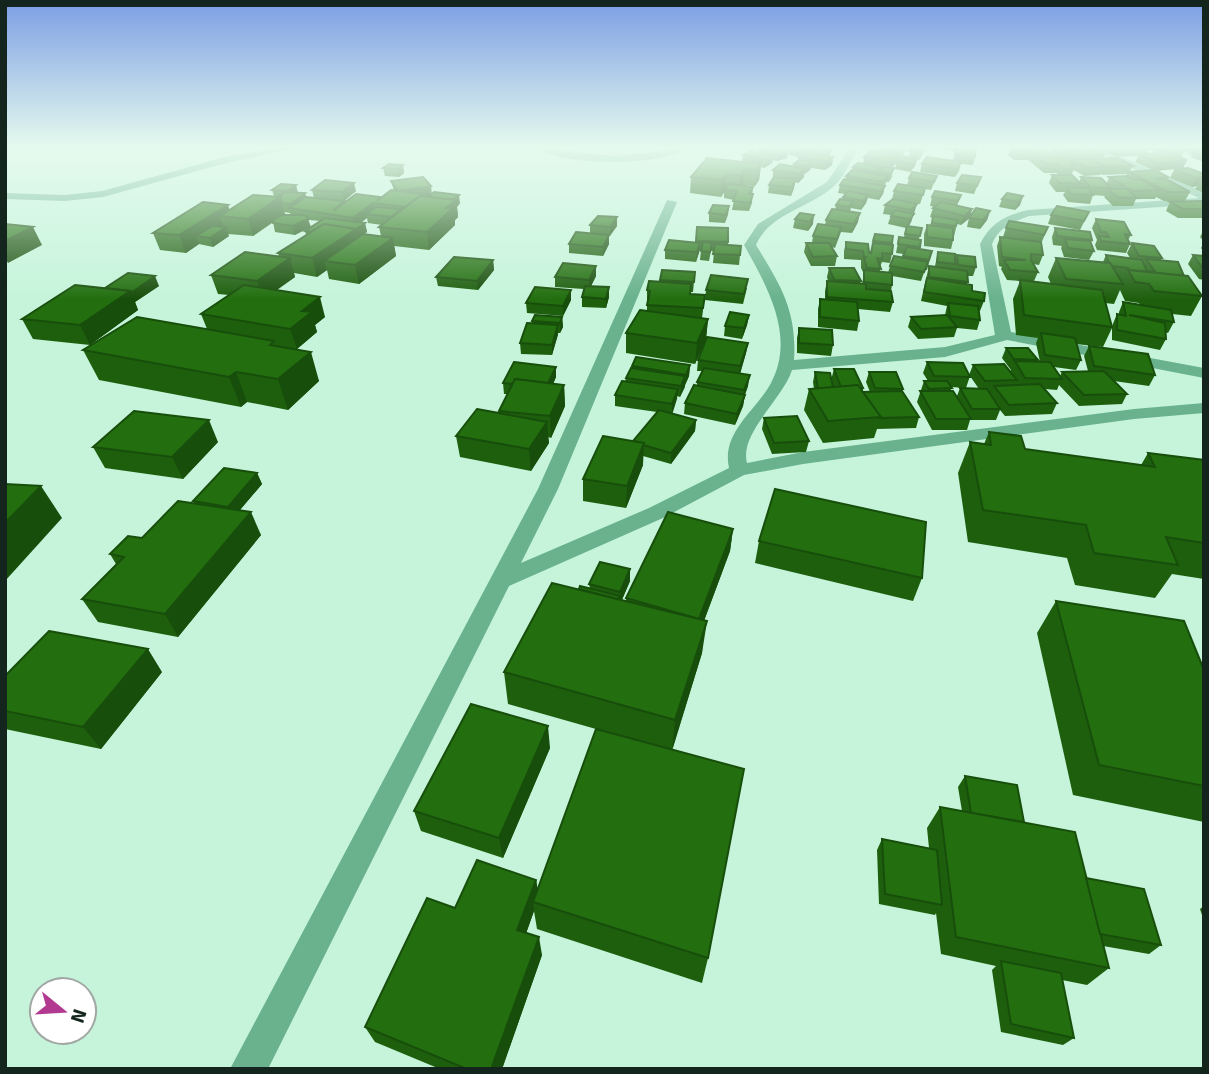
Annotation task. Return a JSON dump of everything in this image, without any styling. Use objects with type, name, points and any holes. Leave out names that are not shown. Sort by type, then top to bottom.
[{"type":"street","points":[[739,470],[734,458],[737,442],[774,394],[785,366],[781,302],[750,245],[751,238],[757,229],[768,221],[813,198]]},
{"type":"street","points":[[1004,335],[986,244],[990,232],[1006,220],[1028,213],[1204,201]]},
{"type":"street","points":[[248,1069],[548,489],[670,202]]},
{"type":"street","points":[[785,366],[945,352],[985,344],[1004,335],[1204,373]]},
{"type":"street","points":[[499,581],[656,513],[739,470],[817,456],[1134,414],[1204,408]]},
{"type":"building","points":[[248,198],[278,198],[248,219],[220,216]]},
{"type":"building","points":[[280,198],[298,198],[291,204],[282,203]]},
{"type":"building","points":[[304,198],[344,201],[333,211],[350,198],[379,198],[377,201],[381,198],[417,198],[405,207],[373,203],[353,218],[289,208]]},
{"type":"building","points":[[417,198],[456,200],[446,208],[453,208],[427,232],[379,227]]},
{"type":"building","points":[[734,198],[752,198],[750,203],[733,201]]},
{"type":"building","points":[[1003,198],[1021,198],[1018,202]]},
{"type":"building","points":[[840,199],[853,201],[849,207],[836,205]]},
{"type":"building","points":[[893,199],[917,204],[911,210],[885,205]]},
{"type":"building","points":[[203,202],[228,205],[179,235],[153,233]]},
{"type":"building","points":[[941,202],[972,209],[964,216],[933,208]]},
{"type":"building","points":[[1170,202],[1204,203],[1204,209],[1183,209]]},
{"type":"building","points":[[713,205],[729,206],[726,215],[709,213]]},
{"type":"building","points":[[1057,206],[1089,212],[1084,221],[1051,215]]},
{"type":"building","points":[[376,207],[401,209],[391,217],[366,214]]},
{"type":"building","points":[[976,208],[990,211],[983,220],[969,218]]},
{"type":"building","points":[[832,209],[860,213],[854,224],[826,220]]},
{"type":"building","points":[[895,210],[914,214],[910,219],[891,216]]},
{"type":"building","points":[[800,213],[814,215],[810,222],[795,219]]},
{"type":"building","points":[[282,215],[305,215],[308,219],[292,226],[273,223],[274,219]]},
{"type":"building","points":[[598,216],[617,217],[610,227],[590,225]]},
{"type":"building","points":[[933,216],[957,220],[956,226],[932,223]]},
{"type":"building","points":[[325,218],[365,223],[356,229],[324,224],[310,232],[305,231]]},
{"type":"building","points":[[1096,219],[1124,222],[1131,235],[1125,234],[1130,244],[1101,241],[1099,236],[1109,237],[1106,232],[1101,232]]},
{"type":"building","points":[[1009,221],[1048,227],[1044,235],[1006,228]]},
{"type":"building","points":[[5,224],[33,227],[5,241]]},
{"type":"building","points":[[324,224],[356,229],[312,258],[278,253]]},
{"type":"building","points":[[818,224],[841,227],[837,239],[813,236]]},
{"type":"building","points":[[927,225],[953,228],[953,240],[927,237]]},
{"type":"building","points":[[213,226],[226,227],[210,238],[196,236]]},
{"type":"building","points":[[907,226],[922,228],[920,236],[905,234]]},
{"type":"building","points":[[697,227],[728,228],[728,242],[696,241]]},
{"type":"building","points":[[1055,228],[1090,232],[1092,240],[1057,236]]},
{"type":"building","points":[[576,232],[609,235],[603,247],[569,244]]},
{"type":"building","points":[[363,234],[393,238],[355,265],[324,261]]},
{"type":"building","points":[[875,234],[893,236],[892,243],[873,241]]},
{"type":"building","points":[[899,237],[921,240],[920,247],[898,244]]},
{"type":"building","points":[[1000,237],[1041,242],[1043,255],[1031,254],[1031,260],[1038,272],[1010,270],[1004,260],[1026,260],[1002,257]]},
{"type":"building","points":[[1065,239],[1090,241],[1094,251],[1068,248]]},
{"type":"building","points":[[669,240],[700,243],[697,252],[665,250]]},
{"type":"building","points":[[703,242],[712,243],[710,252],[701,251]]},
{"type":"building","points":[[846,242],[868,244],[871,253],[873,243],[893,245],[892,254],[882,253],[882,259],[877,258],[881,269],[867,268],[864,258],[867,257],[864,257],[863,251],[846,249]]},
{"type":"building","points":[[806,243],[829,243],[837,256],[813,257]]},
{"type":"building","points":[[1132,243],[1154,246],[1162,258],[1139,256]]},
{"type":"building","points":[[715,244],[741,246],[740,255],[713,254]]},
{"type":"building","points":[[907,247],[932,251],[929,260],[903,256]]},
{"type":"building","points":[[245,252],[290,258],[257,281],[211,275]]},
{"type":"building","points":[[938,252],[955,254],[955,264],[937,262]]},
{"type":"building","points":[[957,255],[975,257],[976,267],[958,265]]},
{"type":"building","points":[[1106,255],[1142,260],[1147,271],[1154,272],[1129,270],[1112,266]]},
{"type":"building","points":[[1193,255],[1204,256],[1204,270]]},
{"type":"building","points":[[894,256],[928,262],[924,272],[890,266]]},
{"type":"building","points":[[454,257],[493,260],[477,281],[436,277]]},
{"type":"building","points":[[1056,258],[1110,263],[1123,284],[1066,279]]},
{"type":"building","points":[[1146,259],[1178,262],[1184,276],[1156,273]]},
{"type":"building","points":[[563,263],[596,266],[589,280],[555,277]]},
{"type":"building","points":[[929,266],[967,271],[968,282],[929,277]]},
{"type":"building","points":[[829,268],[854,268],[861,281],[834,280]]},
{"type":"building","points":[[662,270],[695,272],[694,282],[660,280]]},
{"type":"building","points":[[864,270],[892,273],[892,285],[864,282]]},
{"type":"building","points":[[1128,270],[1188,276],[1202,296],[1154,291],[1149,284],[1135,282]]},
{"type":"building","points":[[128,273],[155,276],[131,293],[105,288]]},
{"type":"building","points":[[711,275],[748,279],[744,294],[706,290]]},
{"type":"building","points":[[927,278],[972,285],[972,291],[985,293],[984,301],[924,292]]},
{"type":"building","points":[[1020,280],[1102,290],[1112,327],[1024,315]]},
{"type":"building","points":[[649,281],[691,284],[690,294],[705,295],[703,308],[647,305]]},
{"type":"building","points":[[827,281],[866,284],[866,289],[891,291],[893,302],[827,297]]},
{"type":"building","points":[[75,285],[130,291],[80,325],[22,319]]},
{"type":"building","points":[[244,285],[320,297],[302,311],[312,312],[290,329],[201,314]]},
{"type":"building","points":[[585,286],[609,287],[606,299],[582,297]]},
{"type":"building","points":[[535,287],[571,290],[563,306],[526,303]]},
{"type":"building","points":[[820,299],[857,302],[859,321],[820,317]]},
{"type":"building","points":[[1123,302],[1171,310],[1174,322],[1129,315],[1165,323],[1166,339],[1117,330],[1117,314],[1126,316]]},
{"type":"building","points":[[948,303],[978,306],[980,320],[950,316]]},
{"type":"building","points":[[640,310],[708,319],[697,343],[626,333]]},
{"type":"building","points":[[730,312],[749,315],[744,328],[725,326]]},
{"type":"building","points":[[535,315],[562,317],[560,323],[532,321]]},
{"type":"building","points":[[947,315],[957,327],[921,329],[911,317]]},
{"type":"building","points":[[137,317],[274,341],[270,345],[311,352],[278,379],[236,372],[229,377],[83,350]]},
{"type":"building","points":[[527,323],[558,325],[552,345],[520,343]]},
{"type":"building","points":[[799,328],[832,330],[833,345],[799,343]]},
{"type":"building","points":[[1041,333],[1075,338],[1081,360],[1045,355]]},
{"type":"building","points":[[707,337],[748,343],[740,366],[698,360]]},
{"type":"building","points":[[1089,346],[1148,354],[1155,375],[1094,366]]},
{"type":"building","points":[[1006,348],[1028,348],[1038,360],[1014,359]]},
{"type":"building","points":[[636,357],[690,365],[686,375],[632,366]]},
{"type":"building","points":[[1015,361],[1050,362],[1062,379],[1025,378]]},
{"type":"building","points":[[514,362],[556,367],[548,383],[515,379],[513,384],[503,383]]},
{"type":"building","points":[[927,362],[963,363],[970,377],[934,376]]},
{"type":"building","points":[[1004,364],[1017,380],[985,381],[973,365]]},
{"type":"building","points":[[631,368],[685,376],[681,386],[626,378]]},
{"type":"building","points":[[704,368],[750,375],[744,390],[697,382]]},
{"type":"building","points":[[834,369],[854,369],[863,388],[858,385],[841,387]]},
{"type":"building","points":[[1104,371],[1127,394],[1084,395],[1062,372]]},
{"type":"building","points":[[815,372],[830,373],[833,387],[818,389]]},
{"type":"building","points":[[869,372],[896,372],[903,389],[875,388]]},
{"type":"building","points":[[515,379],[564,385],[550,416],[499,411]]},
{"type":"building","points":[[622,381],[678,389],[672,404],[615,395]]},
{"type":"building","points":[[924,381],[947,381],[952,388],[929,389]]},
{"type":"building","points":[[1040,384],[1057,403],[1009,405],[994,386]]},
{"type":"building","points":[[694,385],[745,395],[737,414],[685,403]]},
{"type":"building","points":[[858,385],[881,417],[828,421],[809,389]]},
{"type":"building","points":[[960,388],[987,389],[1000,409],[972,409]]},
{"type":"building","points":[[902,391],[919,417],[880,418],[863,392]]},
{"type":"building","points":[[920,391],[953,391],[971,419],[936,419]]},
{"type":"building","points":[[477,409],[547,422],[529,449],[456,436]]},
{"type":"building","points":[[659,410],[696,420],[671,453],[633,441]]},
{"type":"building","points":[[134,411],[209,420],[172,457],[93,447]]},
{"type":"building","points":[[797,416],[809,441],[774,443],[764,418]]},
{"type":"building","points":[[989,432],[1021,436],[1025,449],[1155,467],[1148,453],[1204,460],[1204,543],[1166,537],[1178,565],[1094,553],[1086,525],[983,510],[970,442],[991,445]]},
{"type":"building","points":[[603,436],[644,443],[627,486],[583,479]]},
{"type":"building","points":[[224,468],[257,473],[228,507],[193,501]]},
{"type":"building","points":[[5,484],[41,486],[5,523]]},
{"type":"building","points":[[775,489],[926,522],[922,578],[759,541]]},
{"type":"building","points":[[178,501],[251,512],[165,614],[82,599],[124,557],[110,554],[128,536],[142,538]]},
{"type":"building","points":[[668,512],[733,529],[699,619],[626,598]]},
{"type":"building","points":[[600,562],[630,569],[620,592],[589,584]]},
{"type":"building","points":[[552,583],[707,621],[675,720],[504,672]]},
{"type":"building","points":[[580,586],[620,596],[618,599],[579,589]]},
{"type":"building","points":[[1056,601],[1184,621],[1204,670],[1204,786],[1099,765]]},
{"type":"building","points":[[49,631],[148,649],[83,727],[5,711],[5,676]]},
{"type":"building","points":[[471,704],[548,726],[499,838],[414,811]]},
{"type":"building","points":[[596,729],[744,769],[708,958],[533,902]]},
{"type":"building","points":[[965,776],[1017,785],[1024,822],[971,813]]},
{"type":"building","points":[[940,807],[1075,832],[1109,968],[956,937]]},
{"type":"building","points":[[882,839],[937,850],[942,905],[885,894]]},
{"type":"building","points":[[477,860],[536,880],[517,930],[539,937],[491,1069],[467,1069],[365,1027],[427,898],[455,908]]},
{"type":"building","points":[[1086,878],[1144,889],[1161,945],[1100,934]]},
{"type":"building","points":[[1001,961],[1061,973],[1074,1038],[1011,1024]]}]
